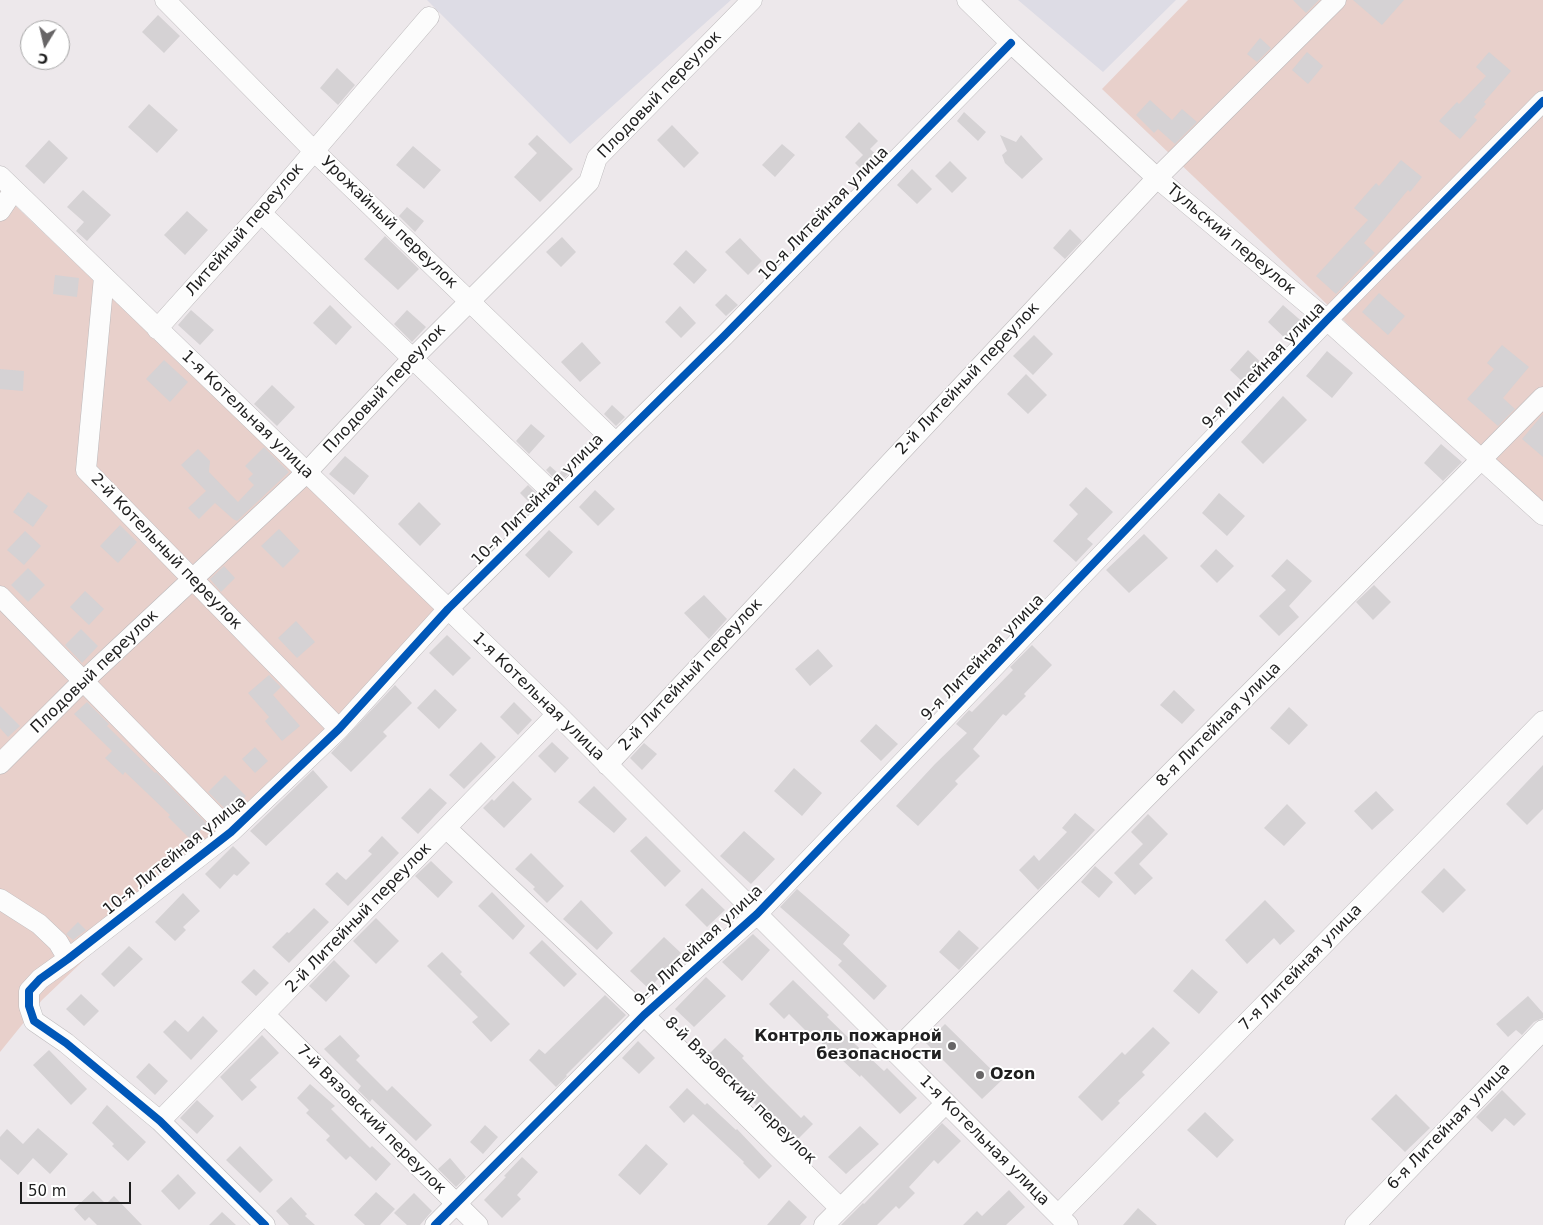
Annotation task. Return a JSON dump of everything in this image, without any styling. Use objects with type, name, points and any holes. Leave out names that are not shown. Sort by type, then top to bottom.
[{"type":"street","name":"Урожайный переулок","points":[[164,0],[314,151],[616,443]]},
{"type":"street","name":"Плодовый переулок","points":[[0,764],[83,681],[307,472],[413,358],[589,182],[598,158],[752,0]]},
{"type":"street","name":"Тульский переулок","points":[[967,0],[1157,178],[1327,320],[1543,515]]},
{"type":"street","name":"2-й Литейный переулок","points":[[607,765],[1157,178],[1336,0]]},
{"type":"street","name":"Литейный переулок","points":[[157,328],[261,213],[429,17]]},
{"type":"street","name":"10-я Литейная улица","points":[[160,1122],[66,1043],[34,1021],[29,1006],[28,991],[40,979],[231,832],[339,729],[448,609],[724,336],[1011,42]]},
{"type":"street","name":"9-я Литейная улица","points":[[435,1225],[644,1016],[756,914],[1327,320],[1543,101]]},
{"type":"street","points":[[0,211],[7,183]]},
{"type":"street","name":"1-я Котельная улица","points":[[7,183],[557,714],[1063,1220]]},
{"type":"street","points":[[261,213],[559,499]]},
{"type":"street","name":"2-й Котельный переулок","points":[[104,277],[86,470],[339,729]]},
{"type":"street","name":"8-я Литейная улица","points":[[894,1052],[1543,397]]},
{"type":"street","points":[[0,596],[231,832]]},
{"type":"street","name":"2-й Литейный переулок","points":[[160,1122],[557,714]]},
{"type":"street","name":"7-я Литейная улица","points":[[1063,1220],[1543,721]]},
{"type":"street","name":"8-й Вязовский переулок","points":[[446,828],[644,1016],[840,1208]]},
{"type":"street","points":[[0,899],[39,924],[58,942],[68,959]]},
{"type":"street","name":"7-й Вязовский переулок","points":[[265,1014],[478,1225]]},
{"type":"street","name":"6-я Литейная улица","points":[[1355,1225],[1543,1030]]},
{"type":"street","points":[[824,1225],[946,1103]]},
{"type":"street","points":[[160,1122],[265,1225]]},
{"type":"shaded area","points":[[427,0],[731,0],[570,144]]},
{"type":"shaded area","points":[[1018,0],[1176,0],[1103,72]]},
{"type":"shaded area","points":[[1188,0],[1543,0],[1543,511],[1102,89]]},
{"type":"shaded area","points":[[0,191],[445,617],[42,1000],[0,1052]]},
{"type":"building","points":[[1293,0],[1319,0],[1306,13]]},
{"type":"building","points":[[1353,0],[1404,0],[1382,25]]},
{"type":"building","points":[[158,15],[180,36],[164,53],[142,32]]},
{"type":"building","points":[[1260,38],[1271,48],[1257,62],[1247,54]]},
{"type":"building","points":[[1307,52],[1323,66],[1308,84],[1292,70]]},
{"type":"building","points":[[1489,52],[1511,71],[1484,102],[1486,104],[1474,117],[1477,120],[1460,139],[1439,121],[1457,102],[1459,104],[1486,76],[1476,67]]},
{"type":"building","points":[[337,68],[355,85],[338,105],[320,88]]},
{"type":"building","points":[[1150,100],[1172,120],[1182,109],[1197,122],[1175,144],[1158,129],[1154,133],[1136,115]]},
{"type":"building","points":[[149,104],[178,130],[157,153],[128,127]]},
{"type":"building","points":[[964,112],[986,132],[978,141],[957,121]]},
{"type":"building","points":[[859,122],[878,141],[870,149],[881,159],[866,174],[855,163],[863,155],[845,137]]},
{"type":"building","points":[[672,125],[699,153],[684,168],[657,140]]},
{"type":"building","points":[[537,135],[573,169],[540,202],[514,177],[537,153],[528,144]]},
{"type":"building","points":[[1000,135],[1016,142],[1021,135],[1043,159],[1022,179],[1005,163],[1002,155],[1007,151]]},
{"type":"building","points":[[49,140],[68,158],[44,184],[25,166]]},
{"type":"building","points":[[782,144],[795,155],[775,177],[762,165]]},
{"type":"building","points":[[413,146],[441,170],[424,189],[396,165]]},
{"type":"building","points":[[1401,160],[1422,177],[1410,192],[1408,190],[1364,243],[1375,253],[1336,294],[1316,276],[1368,220],[1354,208],[1376,183],[1379,186]]},
{"type":"building","points":[[950,161],[967,178],[952,193],[935,176]]},
{"type":"building","points":[[912,169],[932,189],[917,204],[897,185]]},
{"type":"building","points":[[83,190],[111,215],[87,241],[76,231],[84,222],[67,207]]},
{"type":"building","points":[[407,207],[424,221],[415,232],[399,216]]},
{"type":"building","points":[[187,211],[208,230],[185,255],[164,235]]},
{"type":"building","points":[[1070,229],[1082,241],[1065,259],[1053,248]]},
{"type":"building","points":[[385,236],[419,269],[398,290],[364,259]]},
{"type":"building","points":[[562,237],[576,252],[561,267],[546,252]]},
{"type":"building","points":[[740,238],[762,261],[748,275],[725,252]]},
{"type":"building","points":[[686,250],[707,270],[694,284],[673,264]]},
{"type":"building","points":[[55,275],[79,278],[77,297],[53,294]]},
{"type":"building","points":[[1379,293],[1405,316],[1388,335],[1362,312]]},
{"type":"building","points":[[726,294],[738,305],[726,316],[715,305]]},
{"type":"building","points":[[330,305],[352,327],[336,345],[313,323]]},
{"type":"building","points":[[1283,305],[1306,325],[1289,342],[1268,322]]},
{"type":"building","points":[[680,306],[696,323],[681,338],[665,322]]},
{"type":"building","points":[[191,310],[214,330],[200,345],[178,325]]},
{"type":"building","points":[[407,310],[426,327],[412,342],[394,324]]},
{"type":"building","points":[[1034,335],[1053,354],[1033,375],[1013,356]]},
{"type":"building","points":[[582,342],[601,363],[580,382],[561,362]]},
{"type":"building","points":[[1502,345],[1529,367],[1503,398],[1515,409],[1498,426],[1467,399],[1494,369],[1487,363]]},
{"type":"building","points":[[1248,350],[1266,367],[1247,386],[1230,370]]},
{"type":"building","points":[[1327,351],[1353,373],[1332,398],[1306,376]]},
{"type":"building","points":[[164,360],[188,382],[170,402],[146,379]]},
{"type":"building","points":[[0,369],[24,371],[23,391],[0,389]]},
{"type":"building","points":[[1026,374],[1047,395],[1028,414],[1007,394]]},
{"type":"building","points":[[272,385],[295,407],[277,426],[254,404]]},
{"type":"building","points":[[1283,396],[1307,420],[1263,464],[1241,442]]},
{"type":"building","points":[[612,405],[625,417],[616,426],[604,414]]},
{"type":"building","points":[[1543,414],[1543,457],[1522,439]]},
{"type":"building","points":[[531,424],[545,436],[529,454],[516,441]]},
{"type":"building","points":[[1441,444],[1462,462],[1443,481],[1424,463]]},
{"type":"building","points":[[264,447],[289,472],[237,521],[215,503],[199,519],[188,508],[206,491],[181,465],[198,449],[210,461],[209,472],[238,502],[254,485],[248,479],[253,474],[245,466]]},
{"type":"building","points":[[345,456],[369,476],[354,495],[329,474]]},
{"type":"building","points":[[550,466],[559,474],[566,466],[571,471],[559,483],[546,470]]},
{"type":"building","points":[[528,485],[542,499],[534,507],[520,493]]},
{"type":"building","points":[[1086,487],[1113,512],[1087,539],[1093,544],[1076,562],[1053,541],[1078,514],[1069,505]]},
{"type":"building","points":[[595,490],[615,509],[598,526],[579,507]]},
{"type":"building","points":[[28,492],[48,506],[33,527],[13,512]]},
{"type":"building","points":[[1219,493],[1245,516],[1227,536],[1202,513]]},
{"type":"building","points":[[419,502],[441,524],[420,546],[398,524]]},
{"type":"building","points":[[120,525],[137,542],[118,563],[100,546]]},
{"type":"building","points":[[279,529],[300,551],[283,568],[261,546]]},
{"type":"building","points":[[549,530],[573,552],[549,578],[525,555]]},
{"type":"building","points":[[25,531],[41,546],[24,565],[7,550]]},
{"type":"building","points":[[1144,534],[1168,558],[1129,593],[1106,570]]},
{"type":"building","points":[[1216,549],[1234,566],[1217,583],[1200,566]]},
{"type":"building","points":[[1287,559],[1312,581],[1289,606],[1299,617],[1279,636],[1259,616],[1286,590],[1271,576]]},
{"type":"building","points":[[224,566],[235,578],[221,592],[210,579]]},
{"type":"building","points":[[28,568],[45,585],[28,602],[11,585]]},
{"type":"building","points":[[1374,585],[1391,602],[1373,620],[1356,602]]},
{"type":"building","points":[[85,591],[104,609],[89,625],[70,607]]},
{"type":"building","points":[[704,595],[727,619],[709,639],[684,613]]},
{"type":"building","points":[[296,621],[315,642],[297,658],[278,638]]},
{"type":"building","points":[[81,629],[98,646],[82,663],[65,645]]},
{"type":"building","points":[[447,635],[471,658],[453,676],[429,653]]},
{"type":"building","points":[[1032,645],[1052,665],[1024,694],[1026,696],[1006,716],[1003,714],[973,749],[980,756],[955,781],[958,784],[918,826],[896,806],[967,733],[956,724],[969,710],[972,712],[1013,670],[1010,667]]},
{"type":"building","points":[[818,649],[833,666],[810,686],[795,669]]},
{"type":"building","points":[[269,675],[281,687],[273,695],[300,726],[282,741],[265,721],[269,717],[248,693]]},
{"type":"building","points":[[395,685],[412,703],[383,732],[387,736],[351,772],[331,753]]},
{"type":"building","points":[[435,689],[457,710],[439,729],[417,708]]},
{"type":"building","points":[[1174,690],[1195,710],[1182,724],[1160,705]]},
{"type":"building","points":[[87,702],[109,724],[107,726],[207,824],[191,840],[168,817],[170,815],[125,772],[123,775],[105,758],[112,751],[74,714]]},
{"type":"building","points":[[514,702],[532,720],[518,735],[500,717]]},
{"type":"building","points":[[0,706],[20,726],[8,737],[0,728]]},
{"type":"building","points":[[1289,707],[1308,725],[1289,745],[1270,728]]},
{"type":"building","points":[[876,724],[898,744],[881,761],[860,741]]},
{"type":"building","points":[[481,742],[496,757],[464,789],[449,775]]},
{"type":"building","points":[[552,742],[569,758],[555,773],[538,756]]},
{"type":"building","points":[[644,743],[657,754],[642,770],[630,758]]},
{"type":"building","points":[[255,747],[268,761],[255,773],[242,759]]},
{"type":"building","points":[[1543,765],[1543,809],[1527,825],[1506,804]]},
{"type":"building","points":[[794,768],[822,793],[802,816],[774,791]]},
{"type":"building","points":[[313,770],[328,787],[266,846],[250,831]]},
{"type":"building","points":[[225,775],[246,796],[229,813],[208,792]]},
{"type":"building","points":[[513,781],[532,799],[504,828],[483,808],[492,799],[494,801]]},
{"type":"building","points":[[594,786],[627,819],[614,833],[578,802]]},
{"type":"building","points":[[430,788],[447,803],[418,834],[401,818]]},
{"type":"building","points":[[1376,791],[1394,810],[1372,830],[1354,811]]},
{"type":"building","points":[[1287,804],[1306,823],[1284,846],[1264,828]]},
{"type":"building","points":[[1075,813],[1095,830],[1038,890],[1019,870],[1034,855],[1039,861],[1067,832],[1062,828]]},
{"type":"building","points":[[1148,814],[1168,834],[1139,864],[1153,878],[1135,895],[1114,873],[1143,844],[1131,832]]},
{"type":"building","points":[[744,831],[775,859],[751,884],[720,856]]},
{"type":"building","points":[[382,836],[399,853],[348,906],[325,884],[337,872],[346,880],[372,854],[368,851]]},
{"type":"building","points":[[646,836],[681,871],[665,887],[630,851]]},
{"type":"building","points":[[233,846],[250,863],[237,876],[234,874],[220,889],[205,874]]},
{"type":"building","points":[[531,853],[564,886],[547,903],[533,889],[535,887],[515,869]]},
{"type":"building","points":[[431,861],[453,882],[438,898],[415,876]]},
{"type":"building","points":[[1095,866],[1113,882],[1099,898],[1081,882]]},
{"type":"building","points":[[1444,868],[1466,890],[1443,913],[1421,892]]},
{"type":"building","points":[[702,888],[725,910],[707,927],[685,905]]},
{"type":"building","points":[[797,889],[850,935],[843,944],[887,986],[874,1000],[838,965],[842,961],[780,907]]},
{"type":"building","points":[[492,892],[525,926],[513,940],[478,906]]},
{"type":"building","points":[[183,893],[200,911],[183,927],[186,930],[175,941],[155,922]]},
{"type":"building","points":[[581,900],[613,933],[597,950],[563,919]]},
{"type":"building","points":[[1265,900],[1295,931],[1280,945],[1274,938],[1247,964],[1225,940]]},
{"type":"building","points":[[314,908],[329,922],[289,963],[272,947]]},
{"type":"building","points":[[376,918],[399,941],[376,964],[353,941]]},
{"type":"building","points":[[78,922],[86,930],[73,940],[66,934]]},
{"type":"building","points":[[959,930],[979,948],[959,970],[939,952]]},
{"type":"building","points":[[753,934],[770,950],[742,981],[722,962]]},
{"type":"building","points":[[664,937],[681,953],[649,989],[630,971]]},
{"type":"building","points":[[542,940],[577,974],[564,987],[529,953]]},
{"type":"building","points":[[129,946],[143,959],[114,987],[101,974]]},
{"type":"building","points":[[442,952],[462,972],[460,974],[510,1024],[491,1042],[472,1022],[478,1017],[427,966]]},
{"type":"building","points":[[334,960],[350,976],[326,1002],[309,986]]},
{"type":"building","points":[[254,969],[269,983],[256,996],[241,982]]},
{"type":"building","points":[[1192,969],[1218,992],[1199,1014],[1173,991]]},
{"type":"building","points":[[706,977],[726,996],[694,1027],[675,1009]]},
{"type":"building","points":[[793,980],[856,1045],[884,1071],[887,1068],[917,1098],[900,1114],[861,1075],[860,1077],[840,1058],[838,1059],[789,1014],[784,1019],[769,1004]]},
{"type":"building","points":[[81,994],[99,1011],[84,1026],[66,1009]]},
{"type":"building","points":[[605,995],[626,1015],[556,1087],[529,1060],[539,1049],[545,1054]]},
{"type":"building","points":[[1528,996],[1543,1013],[1543,1018],[1534,1022],[1522,1035],[1516,1030],[1508,1037],[1496,1024]]},
{"type":"building","points":[[203,1016],[218,1031],[191,1060],[163,1032],[175,1020],[188,1032]]},
{"type":"building","points":[[945,1024],[1002,1080],[982,1099],[926,1043]]},
{"type":"building","points":[[1153,1027],[1170,1043],[1142,1072],[1145,1075],[1118,1101],[1120,1103],[1102,1121],[1078,1097],[1122,1052],[1125,1055]]},
{"type":"building","points":[[262,1035],[279,1053],[250,1080],[257,1087],[242,1101],[220,1077]]},
{"type":"building","points":[[340,1035],[360,1056],[356,1060],[387,1091],[392,1086],[432,1125],[416,1141],[372,1099],[370,1102],[358,1090],[361,1086],[324,1049]]},
{"type":"building","points":[[725,1038],[801,1118],[804,1115],[813,1124],[794,1143],[707,1056]]},
{"type":"building","points":[[638,1041],[655,1058],[639,1074],[622,1058]]},
{"type":"building","points":[[49,1050],[87,1089],[71,1105],[33,1065]]},
{"type":"building","points":[[149,1063],[168,1081],[155,1095],[136,1077]]},
{"type":"building","points":[[310,1084],[335,1106],[331,1109],[370,1148],[372,1146],[391,1164],[376,1181],[350,1156],[346,1160],[326,1140],[330,1136],[306,1113],[309,1110],[297,1098]]},
{"type":"building","points":[[687,1088],[705,1105],[707,1103],[737,1129],[772,1166],[759,1179],[744,1162],[693,1114],[684,1123],[669,1107]]},
{"type":"building","points":[[1502,1090],[1526,1114],[1514,1126],[1505,1118],[1492,1132],[1476,1117]]},
{"type":"building","points":[[1396,1094],[1430,1128],[1405,1152],[1371,1119]]},
{"type":"building","points":[[197,1100],[214,1116],[197,1134],[180,1118]]},
{"type":"building","points":[[107,1105],[146,1142],[128,1161],[112,1146],[114,1144],[92,1123]]},
{"type":"building","points":[[1205,1112],[1234,1140],[1217,1158],[1187,1130]]},
{"type":"building","points":[[942,1123],[961,1141],[938,1164],[934,1160],[909,1187],[915,1193],[899,1209],[896,1206],[877,1225],[841,1225],[864,1204]]},
{"type":"building","points":[[485,1125],[498,1137],[483,1154],[470,1142]]},
{"type":"building","points":[[860,1126],[879,1144],[846,1174],[828,1157]]},
{"type":"building","points":[[38,1128],[68,1154],[50,1174],[33,1158],[18,1175],[0,1159],[0,1137],[7,1129],[23,1144]]},
{"type":"building","points":[[646,1144],[668,1164],[640,1195],[618,1175]]},
{"type":"building","points":[[240,1146],[273,1180],[260,1193],[226,1160]]},
{"type":"building","points":[[522,1157],[538,1172],[517,1195],[521,1199],[502,1218],[484,1200]]},
{"type":"building","points":[[450,1158],[466,1177],[456,1187],[438,1169]]},
{"type":"building","points":[[178,1174],[196,1193],[179,1210],[161,1191]]},
{"type":"building","points":[[1009,1190],[1025,1207],[1006,1225],[963,1225],[977,1211],[982,1216]]},
{"type":"building","points":[[93,1191],[106,1204],[114,1196],[142,1225],[97,1225],[89,1217],[85,1221],[74,1209]]},
{"type":"building","points":[[376,1192],[395,1209],[380,1225],[365,1225],[354,1215]]},
{"type":"building","points":[[414,1193],[432,1211],[420,1225],[407,1225],[394,1213]]},
{"type":"building","points":[[291,1197],[307,1214],[305,1216],[315,1225],[289,1225],[276,1211]]},
{"type":"building","points":[[789,1200],[807,1217],[800,1225],[767,1225]]},
{"type":"building","points":[[1138,1208],[1157,1225],[1123,1225]]},
{"type":"building","points":[[222,1212],[236,1225],[209,1225]]},
{"type":"cycle path","points":[[265,1225],[160,1121],[66,1043],[34,1021],[29,1006],[29,991],[40,979],[231,832],[339,729],[448,609],[724,336],[1011,43]]},
{"type":"cycle path","points":[[435,1225],[644,1015],[757,914],[1327,320],[1543,101]]},
{"type":"place","name":"Контроль пожарной безопасности","points":[[952,1046]]},
{"type":"place","name":"Ozon","points":[[980,1075]]}]
